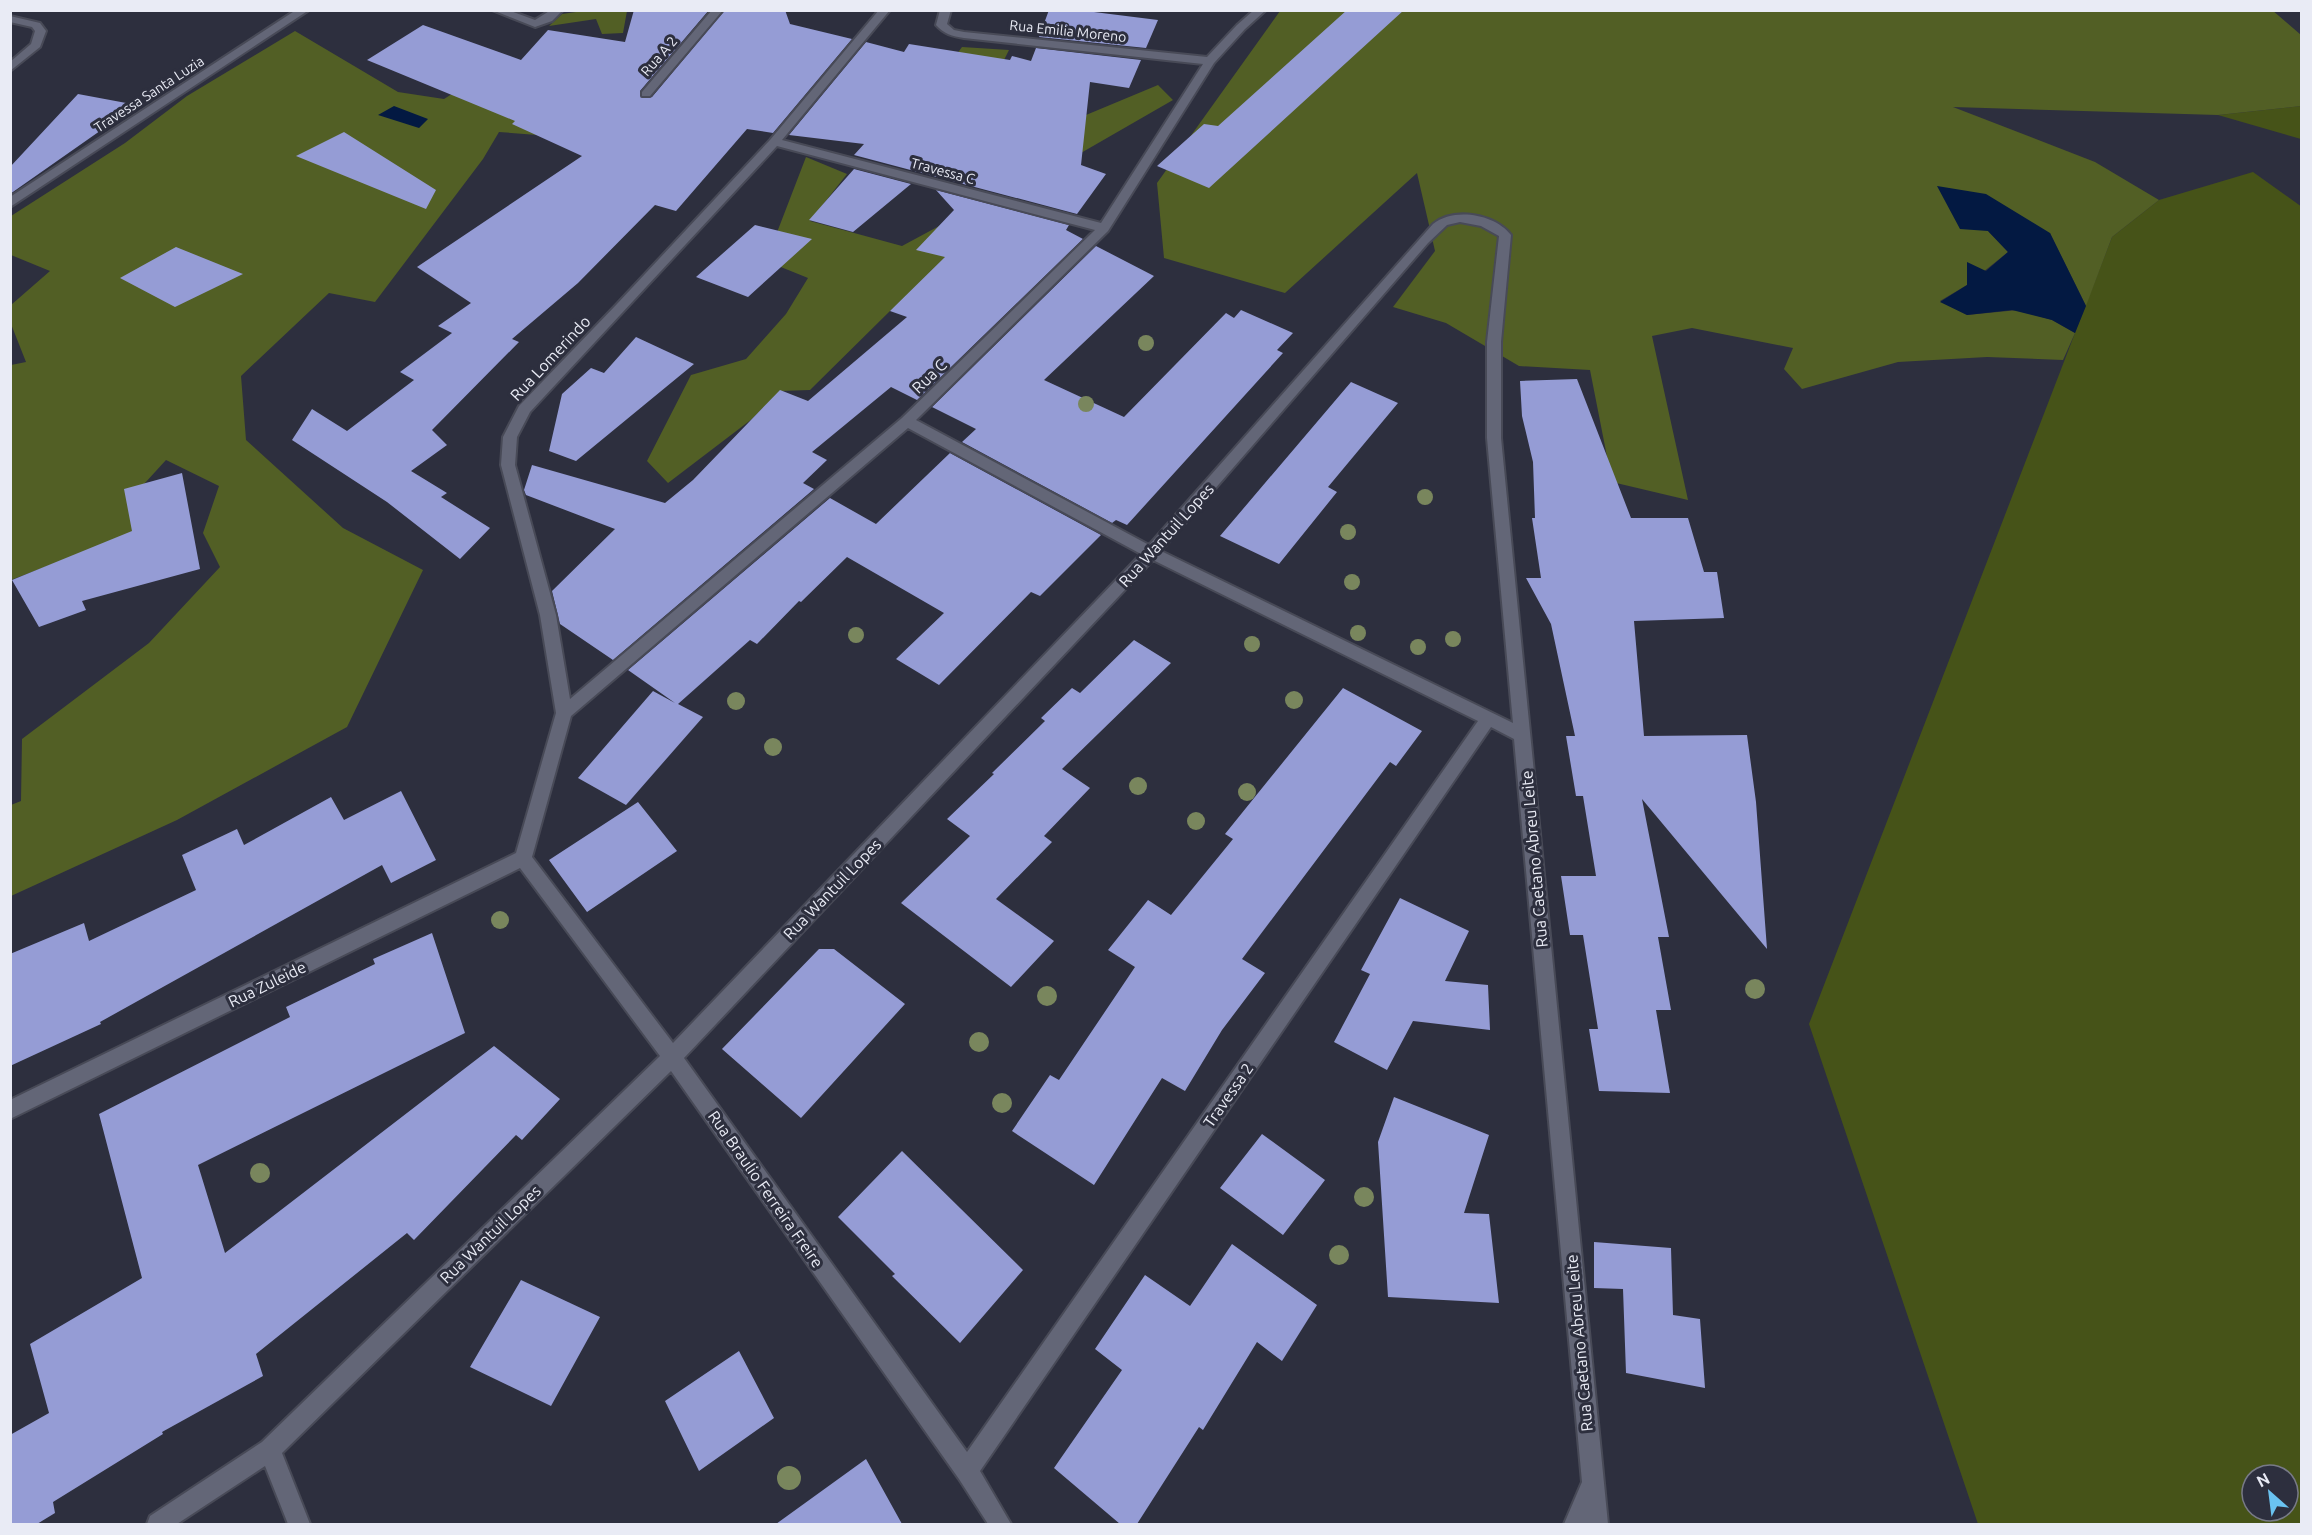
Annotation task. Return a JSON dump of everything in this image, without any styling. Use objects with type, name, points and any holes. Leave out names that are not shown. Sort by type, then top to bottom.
[{"type":"street","name":"Travessa Santa Luzia","points":[[10,203],[304,10]]},
{"type":"street","points":[[497,10],[530,23],[542,22],[558,10]]},
{"type":"street","name":"Rua A 2","points":[[646,94],[718,10]]},
{"type":"street","name":"Rua Lomerindo","points":[[523,858],[564,713],[548,615],[508,465],[510,437],[524,409],[622,308],[774,142],[885,10]]},
{"type":"street","name":"Rua Emilia Moreno","points":[[946,10],[941,26],[950,32],[964,35],[1210,61]]},
{"type":"street","name":"Rua C","points":[[564,713],[907,421],[1104,228],[1210,61],[1241,27],[1261,10]]},
{"type":"street","points":[[10,19],[36,25],[41,31],[36,45],[10,68]]},
{"type":"street","name":"Travessa C","points":[[774,142],[1104,228]]},
{"type":"street","name":"Rua Wantuil Lopes","points":[[158,1524],[270,1450],[672,1057],[1151,554],[1425,240],[1444,221],[1467,219]]},
{"type":"street","name":"Rua Caetano Abreu Leite","points":[[1467,219],[1494,226],[1505,235],[1494,342],[1494,438],[1597,1524]]},
{"type":"street","points":[[907,421],[1151,554],[1522,735]]},
{"type":"street","name":"Travessa 2","points":[[967,1471],[1489,718]]},
{"type":"street","name":"Rua Braulio Ferreira Freire","points":[[523,858],[672,1057],[967,1471],[1000,1524]]},
{"type":"street","name":"Rua Zuleide","points":[[10,1110],[523,858]]},
{"type":"street","points":[[270,1450],[299,1524]]},
{"type":"street","points":[[1575,1524],[1592,1484]]},
{"type":"green space","points":[[590,10],[627,11],[623,33],[602,34],[596,19],[549,26],[562,14]]},
{"type":"green space","points":[[2272,10],[2301,35],[2301,106],[2218,115],[1953,107],[2095,162],[2159,200],[2112,237],[2086,306],[2050,233],[1988,231],[2008,252],[1967,285],[1940,301],[1967,315],[2018,310],[2052,320],[2075,333],[2063,360],[1987,357],[1898,362],[1802,389],[1784,369],[1793,348],[1692,328],[1652,336],[1688,500],[1612,482],[1590,370],[1519,366],[1446,323],[1393,307],[1435,251],[1417,173],[1285,293],[1164,258],[1157,183],[1280,11]]},
{"type":"green space","points":[[295,31],[398,92],[444,99],[501,63],[537,135],[499,132],[483,159],[375,302],[329,293],[241,376],[246,440],[343,528],[423,570],[347,727],[177,820],[11,896],[11,805],[21,801],[22,739],[149,643],[220,567],[203,533],[219,486],[166,460],[134,495],[145,557],[71,557],[11,580],[11,365],[26,362],[11,324],[11,305],[50,271],[11,255],[11,216],[125,143],[187,96]]},
{"type":"green space","points":[[962,47],[1009,50],[994,80],[1086,115],[1158,85],[1173,100],[1067,161],[924,99]]},
{"type":"green space","points":[[2301,106],[2301,139],[2218,115]]},
{"type":"green space","points":[[806,157],[847,174],[810,221],[902,246],[967,211],[1010,218],[890,311],[810,390],[780,391],[752,419],[668,483],[647,461],[691,375],[746,359],[786,314],[808,278],[766,261]]},
{"type":"green space","points":[[2253,172],[2302,207],[2301,1524],[1978,1524],[1809,1024],[2112,237],[2159,200]]},
{"type":"water","points":[[394,106],[428,119],[419,128],[378,115]]},
{"type":"water","points":[[1937,186],[1986,194],[2050,233],[2086,306],[2075,333],[2052,320],[2012,310],[1967,315],[1940,302],[1967,285],[1967,262],[1986,271],[2008,252],[1988,231],[1960,229]]},
{"type":"building","points":[[634,10],[709,10],[640,91],[642,98],[652,97],[725,10],[785,10],[790,24],[852,39],[773,133],[747,129],[676,211],[655,205],[578,283],[512,339],[519,342],[432,430],[447,445],[411,471],[447,493],[441,497],[490,528],[460,559],[387,502],[292,440],[312,409],[347,431],[414,380],[400,372],[452,333],[438,326],[471,303],[417,267],[582,156],[512,124],[515,121],[367,60],[423,25],[521,60],[548,30],[625,42]]},
{"type":"building","points":[[1049,10],[1078,10],[1158,20],[1146,48],[1039,37]]},
{"type":"building","points":[[1347,10],[1404,10],[1209,188],[1157,166],[1204,124],[1218,126]]},
{"type":"building","points":[[866,42],[904,52],[909,44],[1010,60],[1012,56],[1031,61],[1036,48],[1141,60],[1129,88],[1090,82],[1081,165],[1106,174],[1077,214],[854,155],[864,144],[789,135]]},
{"type":"building","points":[[78,94],[137,105],[10,194],[10,167]]},
{"type":"building","points":[[344,132],[436,190],[426,209],[296,156]]},
{"type":"building","points":[[854,169],[911,184],[853,232],[809,220]]},
{"type":"building","points":[[936,190],[1069,225],[1066,230],[1083,239],[917,400],[891,387],[812,452],[827,460],[803,483],[814,489],[613,660],[560,624],[552,591],[615,529],[526,495],[524,490],[532,465],[665,503],[693,480],[780,390],[808,401],[907,317],[890,311],[945,257],[916,250],[954,210]]},
{"type":"building","points":[[755,225],[812,239],[748,297],[696,277]]},
{"type":"building","points":[[1096,246],[1154,276],[1044,380],[1124,417],[1226,313],[1234,318],[1241,310],[1293,333],[1277,350],[1283,353],[1127,525],[1116,520],[1112,523],[962,442],[976,429],[932,407]]},
{"type":"building","points":[[176,247],[243,274],[175,307],[120,278]]},
{"type":"building","points":[[636,337],[694,364],[576,461],[549,451],[562,394],[591,368],[604,373]]},
{"type":"building","points":[[1577,379],[1631,518],[1688,518],[1704,572],[1717,572],[1724,618],[1634,621],[1644,736],[1747,735],[1756,802],[1767,949],[1642,799],[1669,937],[1658,937],[1671,1010],[1656,1010],[1670,1093],[1599,1091],[1589,1029],[1598,1029],[1583,935],[1570,935],[1561,876],[1596,876],[1583,796],[1576,796],[1566,736],[1575,736],[1551,624],[1526,578],[1541,578],[1532,518],[1535,518],[1533,462],[1522,416],[1520,381]]},
{"type":"building","points":[[1351,382],[1398,403],[1328,487],[1337,492],[1279,564],[1220,536]]},
{"type":"building","points":[[950,453],[1101,535],[1040,596],[1031,592],[939,685],[896,659],[944,613],[847,557],[757,644],[750,640],[678,704],[703,717],[626,805],[578,778],[653,691],[675,703],[628,670],[830,498],[876,524]]},
{"type":"building","points":[[182,473],[200,569],[82,601],[86,610],[39,627],[12,580],[132,531],[124,489]]},
{"type":"building","points":[[1134,640],[1171,663],[1062,769],[1090,788],[1044,836],[1052,842],[996,899],[1054,941],[1011,987],[901,903],[970,836],[947,819],[1045,721],[1041,718],[1072,688],[1080,693]]},
{"type":"building","points":[[1343,688],[1422,731],[1396,766],[1390,762],[1242,959],[1265,973],[1222,1030],[1185,1091],[1162,1078],[1094,1185],[1012,1131],[1050,1075],[1059,1080],[1135,967],[1108,950],[1148,900],[1171,915],[1233,839],[1225,834]]},
{"type":"building","points":[[401,791],[436,860],[391,883],[382,865],[100,1022],[101,1024],[10,1066],[10,954],[84,923],[89,941],[196,890],[182,855],[237,829],[244,845],[331,797],[344,820]]},
{"type":"building","points":[[638,802],[677,851],[587,912],[549,860]]},
{"type":"building","points":[[1400,898],[1469,931],[1445,981],[1488,985],[1490,1030],[1413,1021],[1387,1070],[1334,1042],[1370,974],[1361,970]]},
{"type":"building","points":[[432,933],[465,1033],[198,1165],[225,1253],[494,1046],[560,1099],[522,1140],[516,1135],[414,1240],[407,1233],[256,1354],[263,1376],[162,1432],[163,1434],[53,1502],[55,1513],[37,1524],[10,1524],[10,1435],[49,1413],[30,1344],[142,1278],[99,1114],[290,1017],[286,1007],[375,964],[373,959]]},
{"type":"building","points":[[819,949],[834,949],[905,1004],[801,1118],[722,1049]]},
{"type":"building","points":[[1394,1097],[1489,1135],[1464,1213],[1489,1214],[1499,1303],[1388,1297],[1378,1142]]},
{"type":"building","points":[[1262,1134],[1325,1180],[1283,1235],[1220,1188]]},
{"type":"building","points":[[902,1151],[1023,1270],[960,1343],[892,1276],[895,1274],[838,1217]]},
{"type":"building","points":[[1594,1242],[1671,1248],[1673,1315],[1700,1319],[1705,1388],[1626,1373],[1623,1289],[1594,1288]]},
{"type":"building","points":[[1232,1244],[1317,1305],[1282,1361],[1257,1342],[1203,1430],[1199,1427],[1137,1524],[1120,1524],[1054,1468],[1122,1370],[1095,1349],[1145,1275],[1190,1306]]},
{"type":"building","points":[[521,1280],[600,1317],[551,1406],[470,1367]]},
{"type":"building","points":[[739,1351],[774,1418],[699,1471],[665,1401]]},
{"type":"building","points":[[866,1459],[902,1524],[776,1524]]}]
